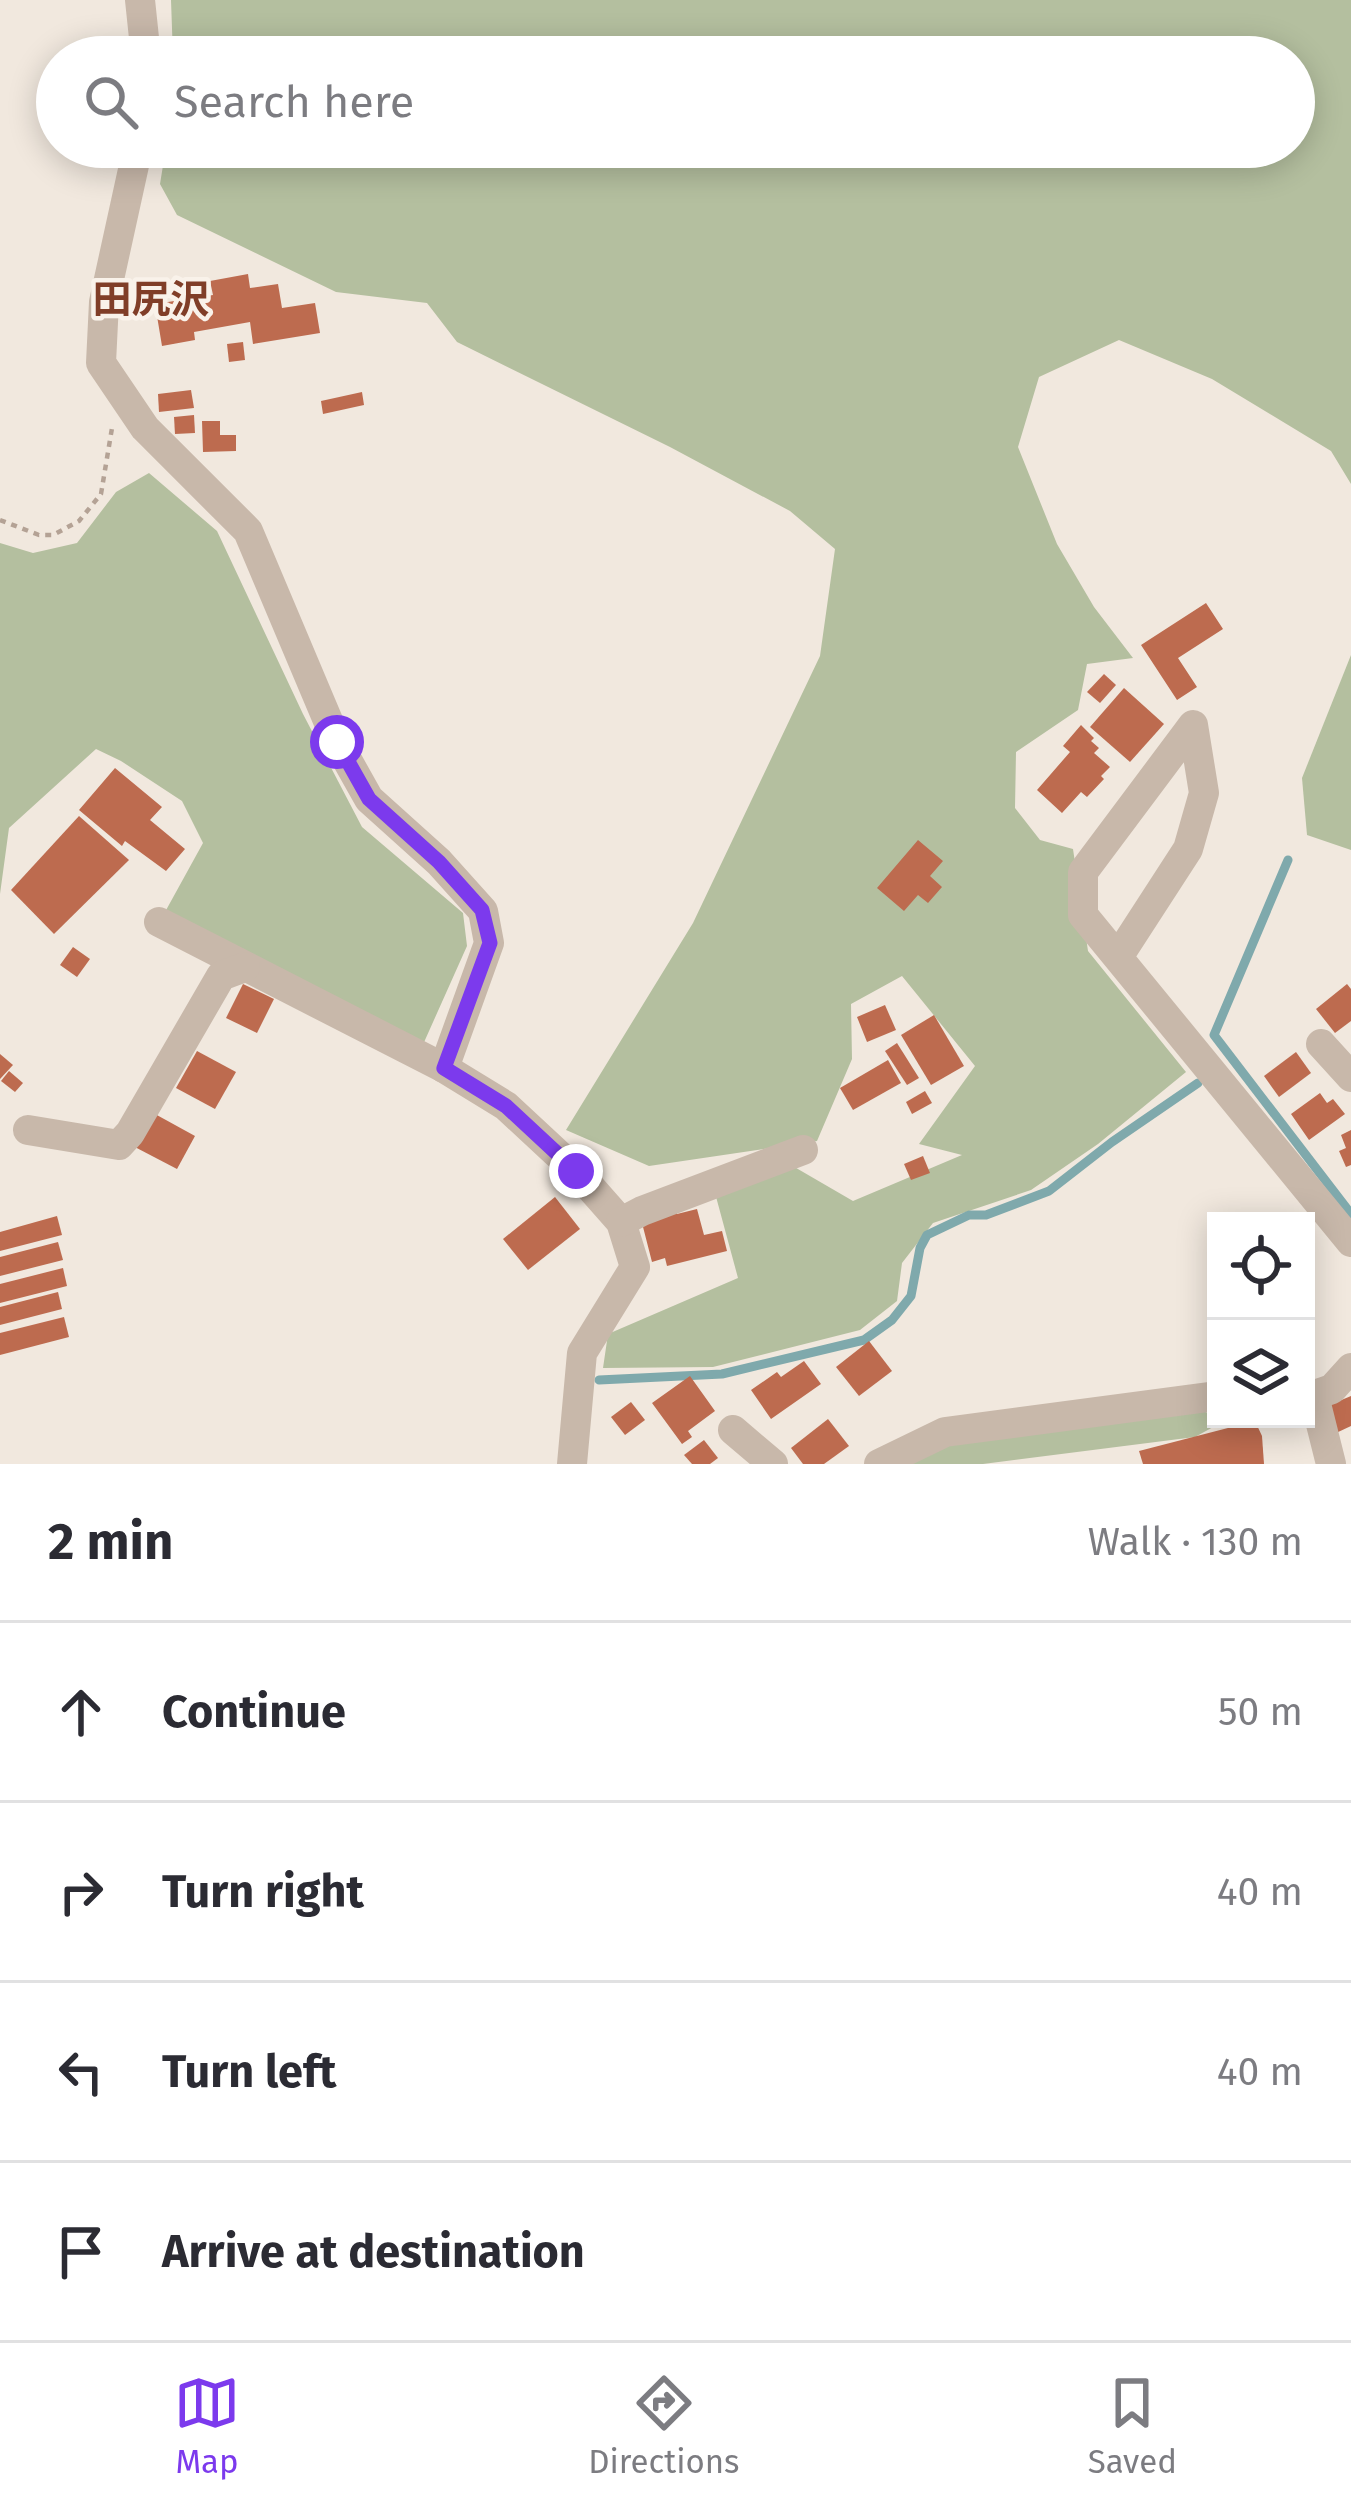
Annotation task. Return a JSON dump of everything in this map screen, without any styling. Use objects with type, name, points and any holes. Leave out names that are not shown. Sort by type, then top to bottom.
[{"type":"street","points":[[140,0],[144,36]]},
{"type":"street","points":[[133,168],[104,302],[101,363],[145,428],[248,531],[337,742],[369,799],[439,862],[482,910],[490,943],[444,1068]]},
{"type":"street","points":[[1118,957],[1188,848],[1204,793],[1192,725],[1083,872],[1083,915],[1351,1241]]},
{"type":"street","points":[[159,922],[444,1068],[506,1106],[576,1171],[621,1222],[635,1267],[582,1353],[572,1464]]},
{"type":"street","points":[[28,1130],[119,1145],[221,976],[244,967]]},
{"type":"street","points":[[1321,1044],[1348,1068]]},
{"type":"street","points":[[621,1222],[803,1150]]},
{"type":"street","points":[[1315,1395],[1332,1389],[1351,1368]]},
{"type":"street","points":[[879,1464],[946,1432],[1207,1397]]},
{"type":"street","points":[[1315,1413],[1331,1464]]},
{"type":"street","points":[[733,1430],[773,1464]]},
{"type":"path","points":[[0,520],[39,535],[53,535],[79,521],[101,494],[118,388]]},
{"type":"green space","points":[[171,0],[1351,0],[1351,484],[1331,451],[1212,379],[1119,340],[1039,377],[1018,447],[1057,544],[1094,607],[1133,658],[1087,664],[1078,710],[1016,752],[1015,808],[1040,840],[1073,849],[1088,951],[1186,1072],[1098,1144],[1031,1190],[933,1223],[902,1263],[897,1301],[860,1330],[713,1367],[603,1368],[608,1334],[738,1278],[715,1193],[791,1165],[853,1201],[962,1155],[919,1144],[975,1066],[902,976],[851,1004],[852,1059],[817,1141],[649,1166],[566,1130],[693,923],[820,656],[835,549],[790,511],[457,342],[427,303],[336,292],[177,215],[160,184],[163,168],[1315,168],[1315,36],[172,36]]},
{"type":"green space","points":[[149,473],[217,531],[362,827],[463,913],[467,946],[421,1049],[165,912],[203,843],[182,801],[96,749],[9,828],[0,894],[0,543],[33,553],[77,543],[116,492]]},
{"type":"green space","points":[[1351,655],[1351,850],[1307,835],[1302,778]]},
{"type":"green space","points":[[1198,1410],[1207,1412],[1207,1428],[1211,1428],[1195,1437],[983,1464],[900,1464],[959,1438]]},
{"type":"building","points":[[248,274],[250,288],[278,284],[282,308],[315,303],[320,333],[253,344],[250,322],[194,332],[195,340],[162,346],[155,304],[213,295],[210,281]]},
{"type":"building","points":[[243,342],[245,360],[229,362],[227,344]]},
{"type":"building","points":[[191,390],[194,408],[159,412],[158,394]]},
{"type":"building","points":[[362,392],[364,405],[323,414],[321,401]]},
{"type":"building","points":[[194,415],[195,433],[175,434],[174,417]]},
{"type":"building","points":[[202,421],[220,421],[220,435],[236,435],[236,451],[203,452]]},
{"type":"building","points":[[1206,603],[1223,629],[1178,658],[1197,687],[1177,700],[1141,645]]},
{"type":"building","points":[[1104,674],[1116,685],[1100,703],[1087,692]]},
{"type":"building","points":[[1124,688],[1164,724],[1130,762],[1090,727]]},
{"type":"building","points":[[1081,725],[1099,748],[1094,753],[1110,767],[1087,797],[1081,792],[1062,813],[1037,790],[1070,752],[1063,746]]},
{"type":"building","points":[[115,768],[162,807],[150,820],[185,849],[166,871],[125,841],[122,846],[79,810]]},
{"type":"building","points":[[79,816],[129,860],[54,934],[11,890]]},
{"type":"building","points":[[918,840],[943,861],[930,876],[942,887],[928,903],[918,895],[904,911],[877,888]]},
{"type":"building","points":[[73,947],[90,959],[77,977],[60,965]]},
{"type":"building","points":[[243,984],[274,999],[257,1033],[226,1018]]},
{"type":"building","points":[[1347,984],[1351,1021],[1335,1033],[1316,1009]]},
{"type":"building","points":[[885,1005],[896,1030],[867,1042],[857,1017]]},
{"type":"building","points":[[934,1015],[964,1066],[931,1085],[901,1035]]},
{"type":"building","points":[[897,1043],[919,1078],[907,1085],[885,1051]]},
{"type":"building","points":[[197,1051],[236,1072],[215,1109],[176,1088]]},
{"type":"building","points":[[1296,1052],[1311,1073],[1279,1097],[1264,1076]]},
{"type":"building","points":[[0,1054],[13,1065],[0,1079]]},
{"type":"building","points":[[888,1060],[901,1083],[853,1110],[840,1088]]},
{"type":"building","points":[[9,1071],[23,1083],[15,1092],[1,1081]]},
{"type":"building","points":[[925,1091],[932,1103],[912,1114],[906,1102]]},
{"type":"building","points":[[1320,1093],[1327,1103],[1333,1099],[1345,1114],[1309,1140],[1291,1114]]},
{"type":"building","points":[[155,1114],[195,1136],[177,1169],[131,1145]]},
{"type":"building","points":[[1351,1130],[1351,1165],[1346,1167],[1339,1151],[1346,1148],[1341,1135]]},
{"type":"building","points":[[923,1156],[930,1173],[911,1180],[904,1164]]},
{"type":"building","points":[[555,1197],[580,1229],[528,1270],[503,1239]]},
{"type":"building","points":[[675,1205],[677,1214],[697,1209],[704,1235],[722,1231],[727,1251],[667,1266],[665,1258],[652,1262],[642,1223]]},
{"type":"building","points":[[57,1216],[62,1235],[0,1251],[0,1232]]},
{"type":"building","points":[[58,1242],[63,1260],[0,1276],[0,1257]]},
{"type":"building","points":[[63,1268],[67,1286],[0,1303],[0,1284]]},
{"type":"building","points":[[58,1292],[62,1309],[0,1325],[0,1307]]},
{"type":"building","points":[[64,1317],[69,1337],[0,1355],[0,1333]]},
{"type":"building","points":[[869,1341],[892,1371],[859,1396],[836,1367]]},
{"type":"building","points":[[804,1361],[821,1384],[771,1419],[751,1390]]},
{"type":"building","points":[[690,1376],[715,1411],[688,1431],[692,1437],[682,1444],[652,1403]]},
{"type":"building","points":[[1351,1396],[1351,1426],[1336,1433],[1327,1406]]},
{"type":"building","points":[[631,1402],[645,1420],[625,1435],[611,1417]]},
{"type":"building","points":[[828,1419],[849,1446],[824,1464],[803,1464],[791,1448]]},
{"type":"building","points":[[1228,1428],[1258,1428],[1264,1464],[1143,1464],[1139,1451]]},
{"type":"building","points":[[704,1440],[718,1458],[710,1464],[692,1464],[684,1455]]},
{"type":"waterway","points":[[1288,860],[1214,1035],[1351,1214]]},
{"type":"waterway","points":[[599,1380],[722,1374],[864,1340],[892,1320],[911,1296],[927,1235],[969,1215],[986,1215],[1049,1191],[1198,1083]]},
{"type":"district","name":"田尻沢","points":[[151,300]]},
{"type":"route","points":[[337,742],[369,799],[439,862],[482,910],[490,943],[444,1068],[506,1106],[576,1171]]}]
